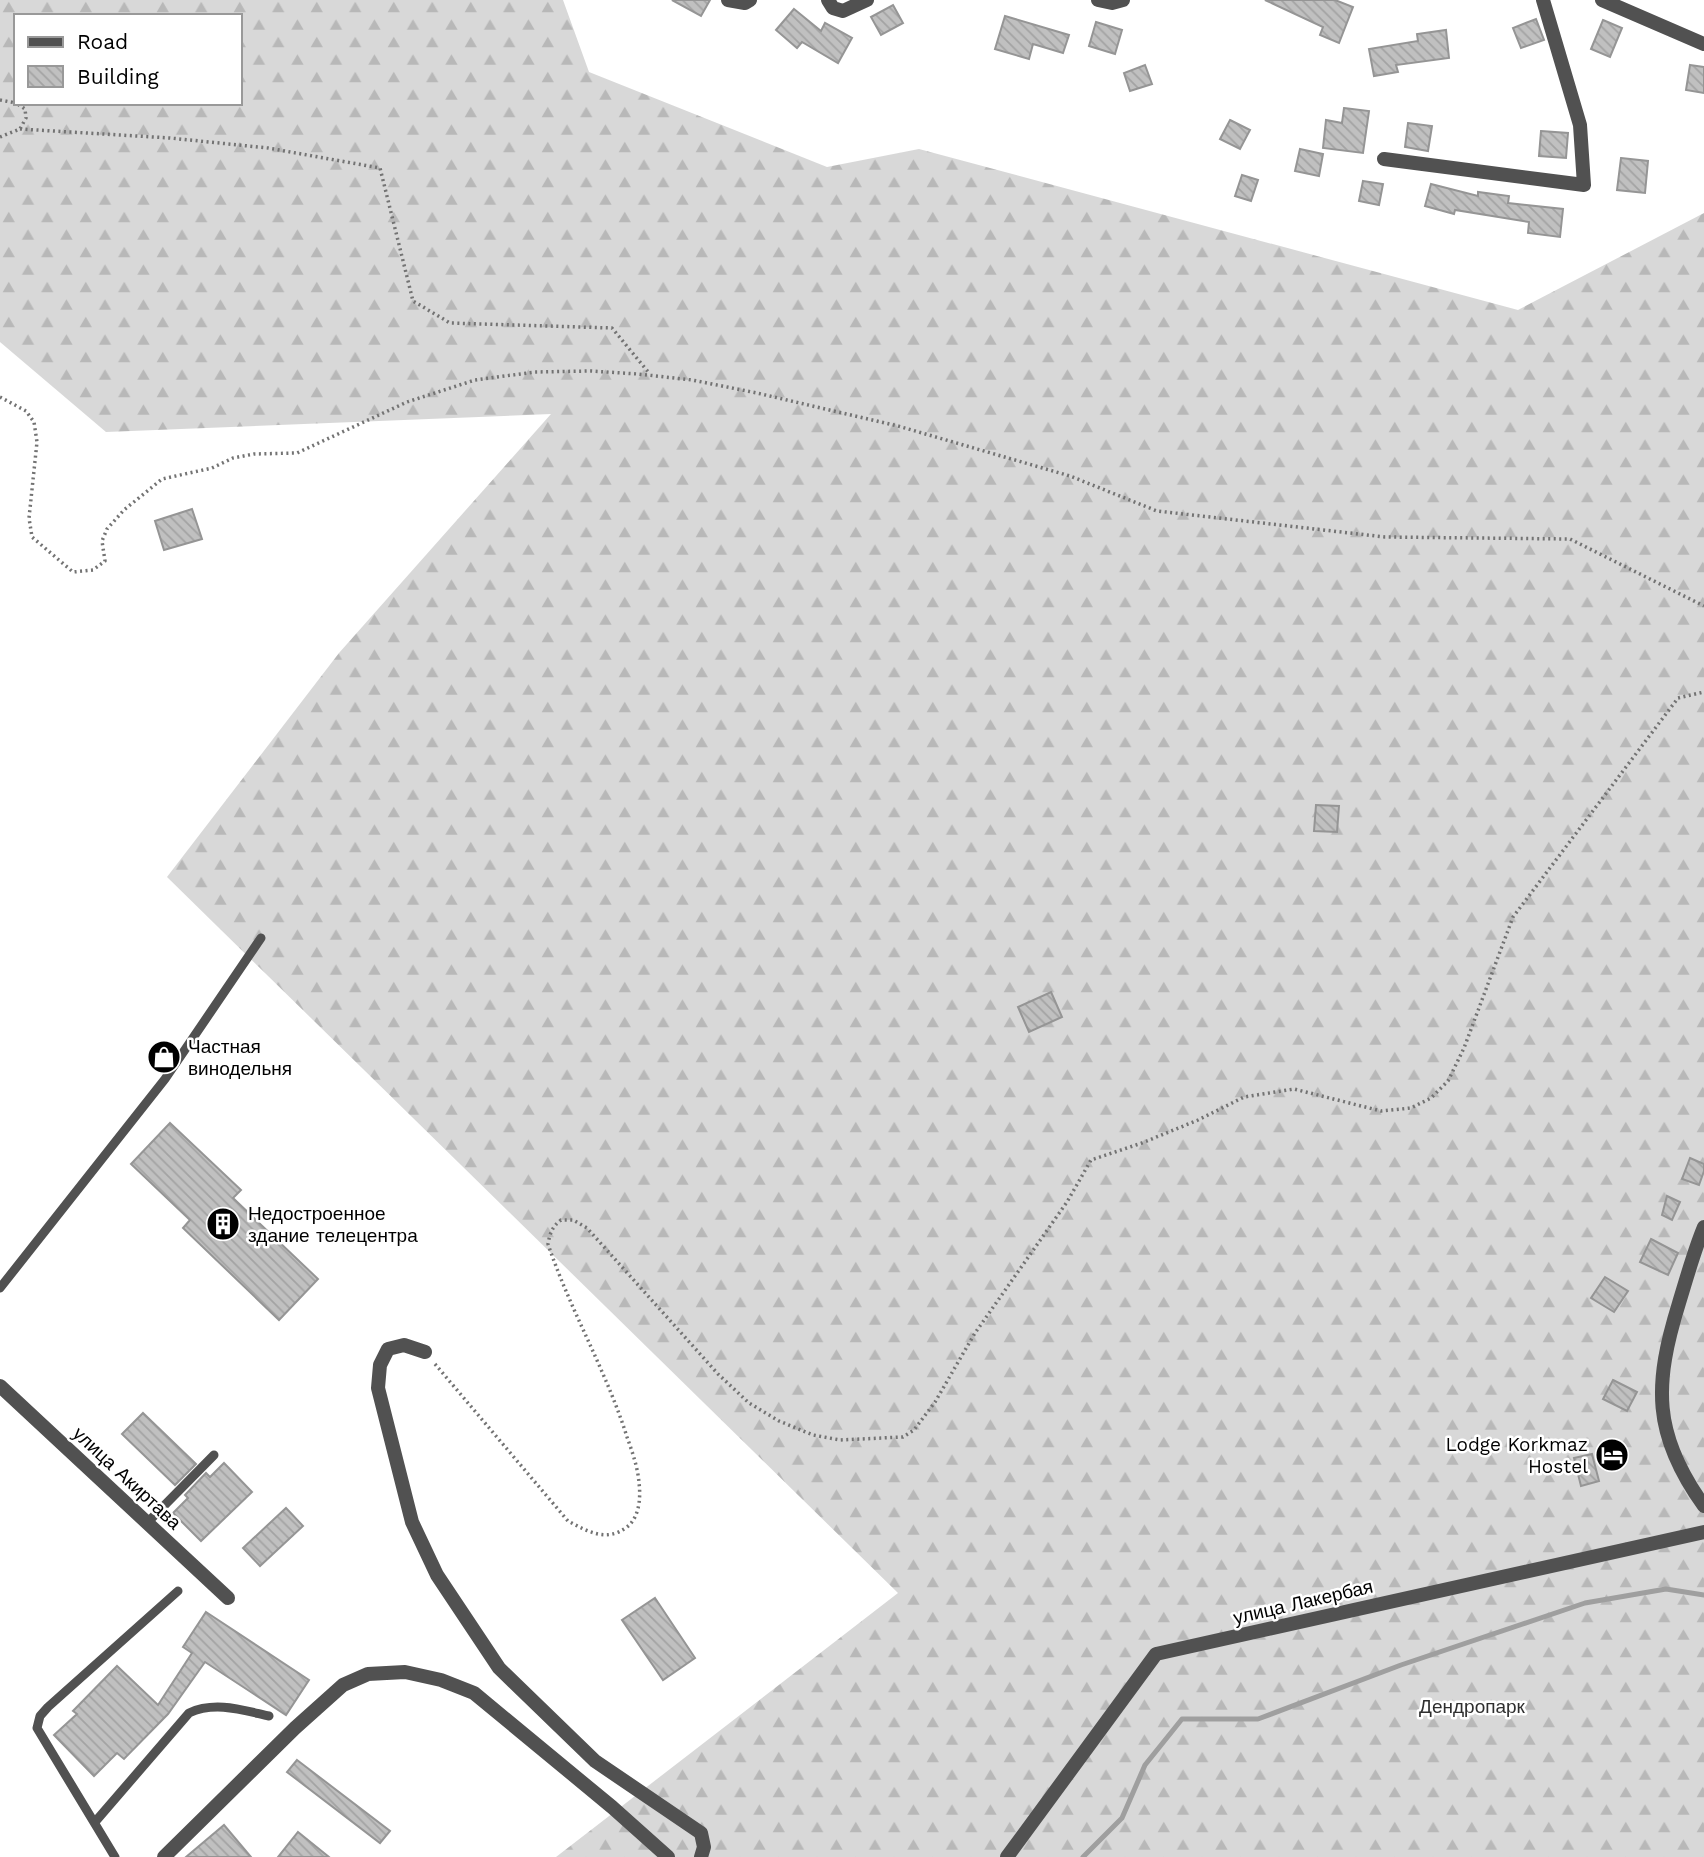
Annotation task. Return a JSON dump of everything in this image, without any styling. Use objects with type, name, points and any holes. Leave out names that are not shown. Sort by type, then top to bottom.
[{"type":"street","points":[[728,0],[745,3],[750,0]]},
{"type":"street","points":[[828,0],[833,8],[843,11],[867,0]]},
{"type":"street","points":[[1098,0],[1112,3],[1123,0]]},
{"type":"street","points":[[1384,159],[1584,185],[1580,125],[1543,0]]},
{"type":"street","points":[[1602,0],[1704,44]]},
{"type":"street","points":[[1704,1227],[1667,1342],[1661,1373],[1661,1400],[1666,1436],[1687,1483],[1704,1506]]},
{"type":"street","points":[[425,1352],[404,1345],[388,1349],[380,1365],[378,1388],[412,1522],[437,1575],[499,1668],[595,1761],[701,1833],[704,1847],[701,1857]]},
{"type":"street","name":"улица Акиртава","points":[[0,1386],[228,1598]]},
{"type":"street","name":"улица Лакербая","points":[[1007,1857],[1156,1654],[1704,1532]]},
{"type":"street","points":[[164,1857],[295,1728],[343,1685],[368,1674],[405,1672],[441,1680],[474,1693],[668,1857]]},
{"type":"lane","points":[[0,1287],[165,1079],[261,938]]},
{"type":"lane","points":[[148,1523],[214,1455]]},
{"type":"lane","points":[[115,1857],[37,1728],[40,1716],[48,1707],[178,1591]]},
{"type":"lane","points":[[95,1822],[189,1713],[201,1708],[219,1707],[269,1716]]},
{"type":"path","points":[[19,105],[25,109],[26,118],[20,129]]},
{"type":"path","points":[[0,137],[20,129],[170,138],[268,148],[380,168],[413,301],[450,323],[612,328],[650,375]]},
{"type":"path","points":[[0,397],[26,411],[34,422],[37,442],[29,518],[32,537],[73,572],[93,570],[105,561],[102,541],[107,529],[124,510],[162,479],[212,468],[233,458],[254,454],[297,453],[407,402],[475,380],[536,372],[591,371],[650,375],[757,393],[898,426],[1070,476],[1157,511],[1385,537],[1570,539],[1704,606]]},
{"type":"path","points":[[425,1352],[568,1521],[594,1534],[608,1536],[633,1523],[638,1511],[639,1483],[627,1435],[619,1410],[548,1244],[555,1224],[561,1220],[573,1220],[587,1228],[718,1374],[749,1403],[813,1435],[840,1440],[903,1437],[914,1430],[935,1402],[975,1334],[1067,1202],[1091,1160],[1198,1120],[1244,1097],[1294,1089],[1381,1111],[1411,1108],[1431,1098],[1448,1081],[1464,1048],[1513,917],[1678,698],[1704,692]]},
{"type":"green space","name":"Дендропарк","points":[[0,0],[563,0],[589,72],[827,167],[919,149],[1518,310],[1704,213],[1704,1857],[556,1857],[898,1593],[167,877],[339,653],[551,414],[106,432],[0,342]]},
{"type":"building","points":[[672,0],[710,0],[701,16]]},
{"type":"building","points":[[1265,0],[1335,0],[1353,7],[1339,43],[1320,35],[1323,27]]},
{"type":"building","points":[[893,5],[903,23],[881,35],[871,17]]},
{"type":"building","points":[[794,9],[821,31],[825,23],[852,38],[838,63],[802,42],[797,48],[776,30]]},
{"type":"building","points":[[1005,16],[1069,35],[1063,53],[1033,44],[1029,59],[995,49]]},
{"type":"building","points":[[1536,19],[1544,40],[1521,48],[1513,28]]},
{"type":"building","points":[[1603,20],[1622,28],[1610,57],[1591,49]]},
{"type":"building","points":[[1096,22],[1122,30],[1115,54],[1089,46]]},
{"type":"building","points":[[1446,30],[1449,58],[1396,65],[1398,72],[1374,76],[1369,49],[1418,41],[1417,34]]},
{"type":"building","points":[[1145,65],[1152,84],[1130,91],[1124,73]]},
{"type":"building","points":[[1690,65],[1704,67],[1704,93],[1686,90]]},
{"type":"building","points":[[1344,108],[1369,111],[1363,153],[1323,148],[1326,120],[1342,123]]},
{"type":"building","points":[[1230,120],[1250,130],[1240,149],[1220,139]]},
{"type":"building","points":[[1408,123],[1432,126],[1428,151],[1405,147]]},
{"type":"building","points":[[1541,131],[1568,133],[1566,158],[1539,156]]},
{"type":"building","points":[[1300,149],[1323,154],[1319,176],[1295,171]]},
{"type":"building","points":[[1621,158],[1648,161],[1645,193],[1617,190]]},
{"type":"building","points":[[1242,175],[1258,180],[1251,201],[1235,196]]},
{"type":"building","points":[[1363,181],[1383,184],[1379,205],[1359,201]]},
{"type":"building","points":[[1431,184],[1478,196],[1478,192],[1509,196],[1508,203],[1563,209],[1560,237],[1528,233],[1529,222],[1455,210],[1454,214],[1425,206]]},
{"type":"building","points":[[192,509],[202,539],[164,550],[155,521]]},
{"type":"building","points":[[1316,805],[1339,806],[1337,832],[1314,831]]},
{"type":"building","points":[[1051,992],[1062,1017],[1029,1032],[1018,1007]]},
{"type":"building","name":"Недостроенное здание телецентра","points":[[170,1123],[241,1190],[233,1198],[318,1279],[279,1320],[183,1228],[190,1220],[131,1164]]},
{"type":"building","points":[[1690,1158],[1704,1164],[1699,1185],[1682,1179]]},
{"type":"building","points":[[1667,1196],[1680,1202],[1672,1220],[1662,1215]]},
{"type":"building","points":[[1651,1239],[1678,1253],[1668,1275],[1640,1262]]},
{"type":"building","points":[[1605,1277],[1628,1291],[1614,1312],[1591,1298]]},
{"type":"building","points":[[1613,1380],[1637,1392],[1627,1411],[1603,1399]]},
{"type":"building","points":[[143,1413],[196,1464],[175,1485],[122,1434]]},
{"type":"building","points":[[1592,1454],[1599,1481],[1581,1486],[1574,1458]]},
{"type":"building","points":[[224,1463],[252,1492],[201,1541],[173,1513],[188,1498],[185,1495],[206,1473],[210,1477]]},
{"type":"building","points":[[286,1508],[303,1526],[260,1566],[243,1548]]},
{"type":"building","points":[[655,1598],[695,1658],[663,1680],[622,1620]]},
{"type":"building","points":[[206,1612],[309,1680],[286,1715],[205,1662],[168,1714],[124,1759],[117,1753],[94,1776],[54,1735],[77,1714],[73,1711],[117,1666],[158,1705],[192,1653],[183,1647]]},
{"type":"building","points":[[297,1760],[390,1831],[380,1843],[287,1772]]},
{"type":"building","points":[[224,1825],[251,1857],[186,1857]]},
{"type":"building","points":[[298,1832],[329,1857],[278,1857]]},
{"type":"waterway","points":[[1083,1857],[1122,1818],[1145,1765],[1182,1719],[1258,1719],[1401,1665],[1585,1603],[1666,1589],[1704,1595]]},
{"type":"place","name":"Частная винодельня","points":[[164,1057]]},
{"type":"place","name":"Недостроенное здание телецентра","points":[[223,1224]]},
{"type":"place","name":"Lodge Korkmaz Hostel","points":[[1612,1455]]}]
